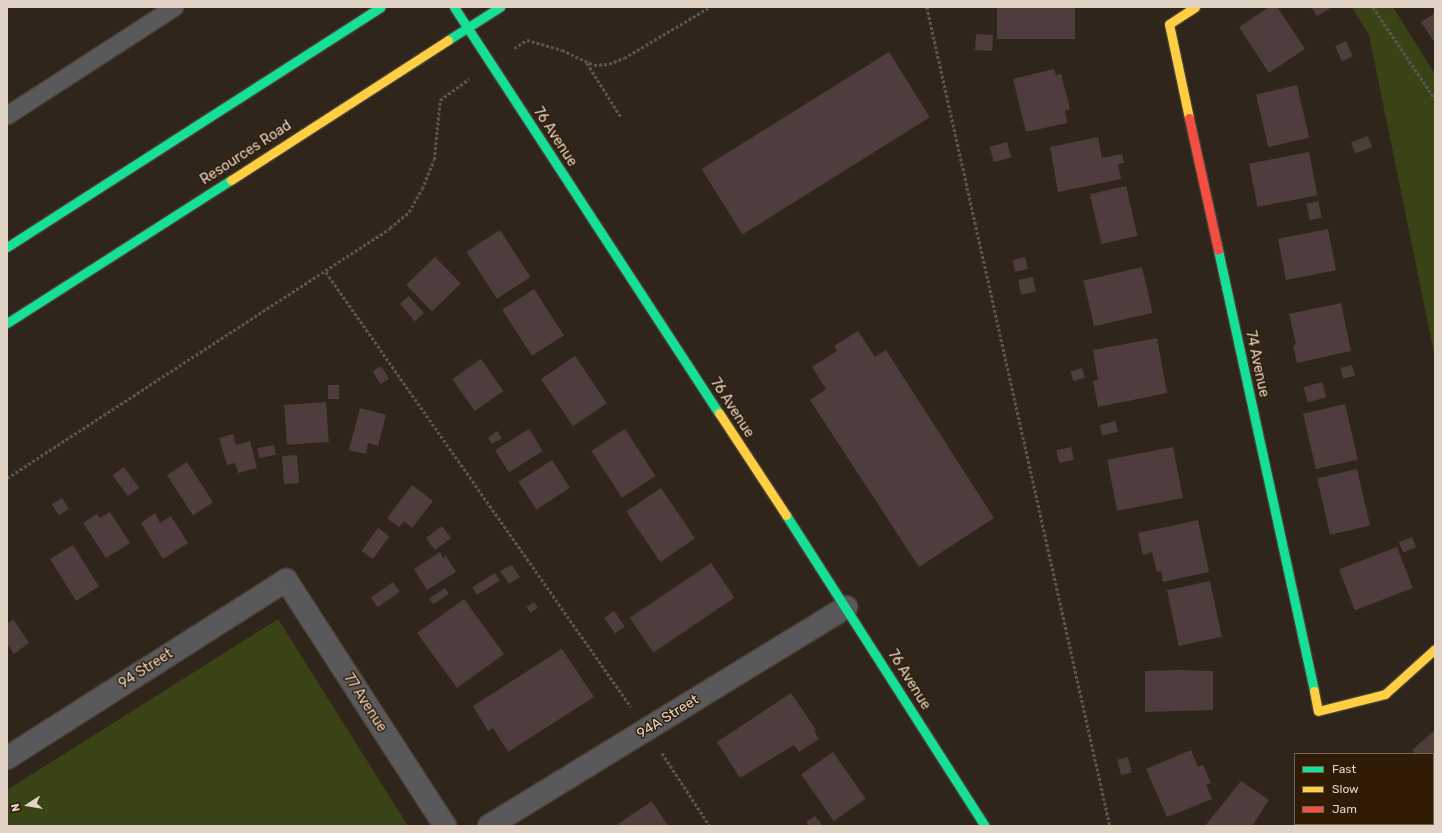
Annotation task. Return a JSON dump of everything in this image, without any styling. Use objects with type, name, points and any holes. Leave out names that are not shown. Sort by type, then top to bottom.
[{"type":"street","points":[[7,247],[381,7]]},
{"type":"street","name":"76 Avenue","points":[[454,7],[846,607],[985,826]]},
{"type":"street","name":"Resources Road","points":[[7,323],[500,7]]},
{"type":"street","name":"74 Avenue","points":[[1195,7],[1169,24],[1318,711],[1385,694],[1435,649]]},
{"type":"street","name":"94 Street","points":[[7,758],[286,580]]},
{"type":"street","name":"77 Avenue","points":[[286,580],[445,826]]},
{"type":"street","name":"94A Street","points":[[489,826],[846,607]]},
{"type":"lane","points":[[7,116],[174,7]]},
{"type":"path","points":[[527,40],[562,50],[594,65],[609,64],[624,58],[710,7]]},
{"type":"path","points":[[927,7],[1110,826]]},
{"type":"path","points":[[1373,7],[1435,99]]},
{"type":"path","points":[[587,62],[621,117]]},
{"type":"path","points":[[7,478],[326,272],[390,228],[408,212],[422,189],[434,160],[440,100]]},
{"type":"path","points":[[326,272],[646,730],[710,826]]},
{"type":"green space","points":[[1352,7],[1393,7],[1435,74],[1435,358],[1369,35]]},
{"type":"green space","points":[[278,619],[408,826],[7,826],[7,790]]},
{"type":"building","points":[[997,7],[1075,7],[1075,39],[997,39]]},
{"type":"building","points":[[1269,7],[1277,7],[1305,49],[1269,73],[1239,27]]},
{"type":"building","points":[[1311,7],[1332,7],[1317,16]]},
{"type":"building","points":[[1435,13],[1435,43],[1421,22]]},
{"type":"building","points":[[976,34],[993,35],[992,51],[975,50]]},
{"type":"building","points":[[1346,41],[1353,57],[1342,61],[1335,46]]},
{"type":"building","points":[[889,52],[930,117],[742,234],[702,169]]},
{"type":"building","points":[[1054,69],[1056,75],[1061,74],[1070,109],[1065,111],[1067,123],[1026,132],[1013,79]]},
{"type":"building","points":[[1297,85],[1309,138],[1268,147],[1256,94]]},
{"type":"building","points":[[1368,136],[1372,147],[1355,153],[1351,142]]},
{"type":"building","points":[[1098,137],[1102,158],[1122,154],[1124,163],[1118,164],[1121,179],[1058,192],[1050,147]]},
{"type":"building","points":[[1007,142],[1011,157],[994,162],[990,147]]},
{"type":"building","points":[[1309,152],[1317,195],[1258,207],[1249,164]]},
{"type":"building","points":[[1126,186],[1137,236],[1101,244],[1090,194]]},
{"type":"building","points":[[1318,201],[1322,218],[1310,220],[1306,204]]},
{"type":"building","points":[[1328,229],[1336,270],[1286,280],[1278,239]]},
{"type":"building","points":[[500,230],[530,277],[497,299],[466,252]]},
{"type":"building","points":[[435,257],[461,284],[432,311],[406,285]]},
{"type":"building","points":[[1025,257],[1028,269],[1015,272],[1012,260]]},
{"type":"building","points":[[1142,267],[1153,313],[1094,326],[1084,280]]},
{"type":"building","points":[[1033,277],[1036,292],[1021,295],[1018,280]]},
{"type":"building","points":[[534,289],[564,335],[532,356],[502,310]]},
{"type":"building","points":[[409,296],[424,313],[415,321],[400,304]]},
{"type":"building","points":[[1341,303],[1351,351],[1297,363],[1293,345],[1296,344],[1289,314]]},
{"type":"building","points":[[858,331],[875,357],[886,350],[994,518],[919,567],[810,400],[826,389],[812,367],[837,351],[834,346]]},
{"type":"building","points":[[1157,338],[1167,393],[1098,407],[1093,381],[1098,380],[1093,350]]},
{"type":"building","points":[[575,356],[607,403],[573,426],[541,379]]},
{"type":"building","points":[[481,359],[503,391],[475,411],[452,379]]},
{"type":"building","points":[[1352,365],[1355,376],[1343,379],[1340,368]]},
{"type":"building","points":[[381,366],[389,379],[380,384],[373,371]]},
{"type":"building","points":[[1082,368],[1085,378],[1073,381],[1071,372]]},
{"type":"building","points":[[1322,382],[1326,397],[1308,402],[1304,387]]},
{"type":"building","points":[[328,385],[339,385],[339,399],[328,399]]},
{"type":"building","points":[[326,402],[329,442],[287,445],[284,405]]},
{"type":"building","points":[[1345,404],[1358,460],[1316,469],[1303,414]]},
{"type":"building","points":[[360,408],[386,415],[378,446],[368,443],[366,454],[349,450]]},
{"type":"building","points":[[1115,421],[1118,432],[1102,436],[1100,425]]},
{"type":"building","points":[[529,429],[543,451],[509,472],[495,450]]},
{"type":"building","points":[[625,429],[655,476],[622,498],[591,451]]},
{"type":"building","points":[[497,431],[502,438],[492,444],[488,438]]},
{"type":"building","points":[[233,434],[236,445],[250,441],[257,468],[238,473],[235,463],[227,465],[219,438]]},
{"type":"building","points":[[274,445],[276,455],[259,458],[257,448]]},
{"type":"building","points":[[1071,447],[1074,460],[1059,463],[1056,450]]},
{"type":"building","points":[[1173,447],[1183,498],[1117,511],[1107,460]]},
{"type":"building","points":[[297,455],[299,483],[284,484],[282,456]]},
{"type":"building","points":[[552,460],[570,488],[536,509],[518,482]]},
{"type":"building","points":[[187,462],[213,502],[193,515],[167,475]]},
{"type":"building","points":[[124,467],[139,488],[128,496],[113,475]]},
{"type":"building","points":[[1357,469],[1370,526],[1330,535],[1317,478]]},
{"type":"building","points":[[412,485],[433,501],[412,528],[404,521],[399,527],[387,518]]},
{"type":"building","points":[[661,488],[695,539],[660,562],[626,511]]},
{"type":"building","points":[[62,498],[69,509],[59,515],[52,504]]},
{"type":"building","points":[[110,512],[130,543],[106,558],[83,523],[97,514],[100,518]]},
{"type":"building","points":[[155,513],[160,523],[171,516],[188,543],[163,559],[141,523]]},
{"type":"building","points":[[1198,520],[1209,572],[1163,582],[1161,571],[1157,572],[1152,552],[1143,555],[1138,533]]},
{"type":"building","points":[[442,526],[451,538],[435,550],[426,538]]},
{"type":"building","points":[[378,528],[389,536],[373,559],[362,551]]},
{"type":"building","points":[[1412,537],[1416,547],[1403,552],[1399,542]]},
{"type":"building","points":[[73,545],[99,587],[76,601],[50,559]]},
{"type":"building","points":[[1397,547],[1413,588],[1355,610],[1339,569]]},
{"type":"building","points":[[440,552],[443,558],[446,556],[456,572],[427,590],[414,569]]},
{"type":"building","points":[[711,563],[734,598],[653,653],[630,618]]},
{"type":"building","points":[[512,565],[520,577],[509,584],[500,571]]},
{"type":"building","points":[[495,573],[500,581],[477,595],[472,587]]},
{"type":"building","points":[[1210,581],[1222,637],[1179,646],[1167,590]]},
{"type":"building","points":[[393,582],[400,592],[378,607],[371,597]]},
{"type":"building","points":[[445,588],[449,594],[433,604],[429,599]]},
{"type":"building","points":[[464,599],[504,654],[457,688],[417,633]]},
{"type":"building","points":[[534,602],[538,608],[530,613],[527,607]]},
{"type":"building","points":[[614,611],[625,627],[615,633],[604,618]]},
{"type":"building","points":[[13,619],[29,643],[14,654],[7,644],[7,624]]},
{"type":"building","points":[[562,649],[594,697],[508,752],[493,728],[488,731],[473,706]]},
{"type":"building","points":[[1145,671],[1213,671],[1213,710],[1145,712]]},
{"type":"building","points":[[791,693],[816,730],[814,731],[819,739],[799,752],[794,745],[740,778],[717,742]]},
{"type":"building","points":[[1435,730],[1435,776],[1434,753],[1415,753],[1412,750]]},
{"type":"building","points":[[1191,750],[1198,767],[1203,765],[1211,783],[1206,785],[1212,799],[1167,817],[1146,769]]},
{"type":"building","points":[[833,752],[866,799],[834,821],[801,774]]},
{"type":"building","points":[[1128,757],[1132,773],[1121,775],[1117,760]]},
{"type":"building","points":[[1241,781],[1269,800],[1252,826],[1205,826]]},
{"type":"building","points":[[652,801],[668,826],[615,826]]},
{"type":"building","points":[[815,816],[823,826],[809,826],[806,822]]},
{"type":"traffic: fast","points":[[7,247],[381,7]]},
{"type":"traffic: fast","points":[[454,7],[719,413]]},
{"type":"traffic: fast","points":[[448,40],[500,7]]},
{"type":"traffic: fast","points":[[7,323],[231,180]]},
{"type":"traffic: fast","points":[[1218,250],[1314,691]]},
{"type":"traffic: fast","points":[[786,515],[985,826]]},
{"type":"traffic: slow","points":[[1189,118],[1169,24],[1195,7]]},
{"type":"traffic: slow","points":[[231,180],[448,40]]},
{"type":"traffic: slow","points":[[719,413],[786,515]]},
{"type":"traffic: slow","points":[[1314,691],[1318,711],[1385,694],[1435,649]]},
{"type":"traffic: jam","points":[[1189,118],[1218,250]]}]
